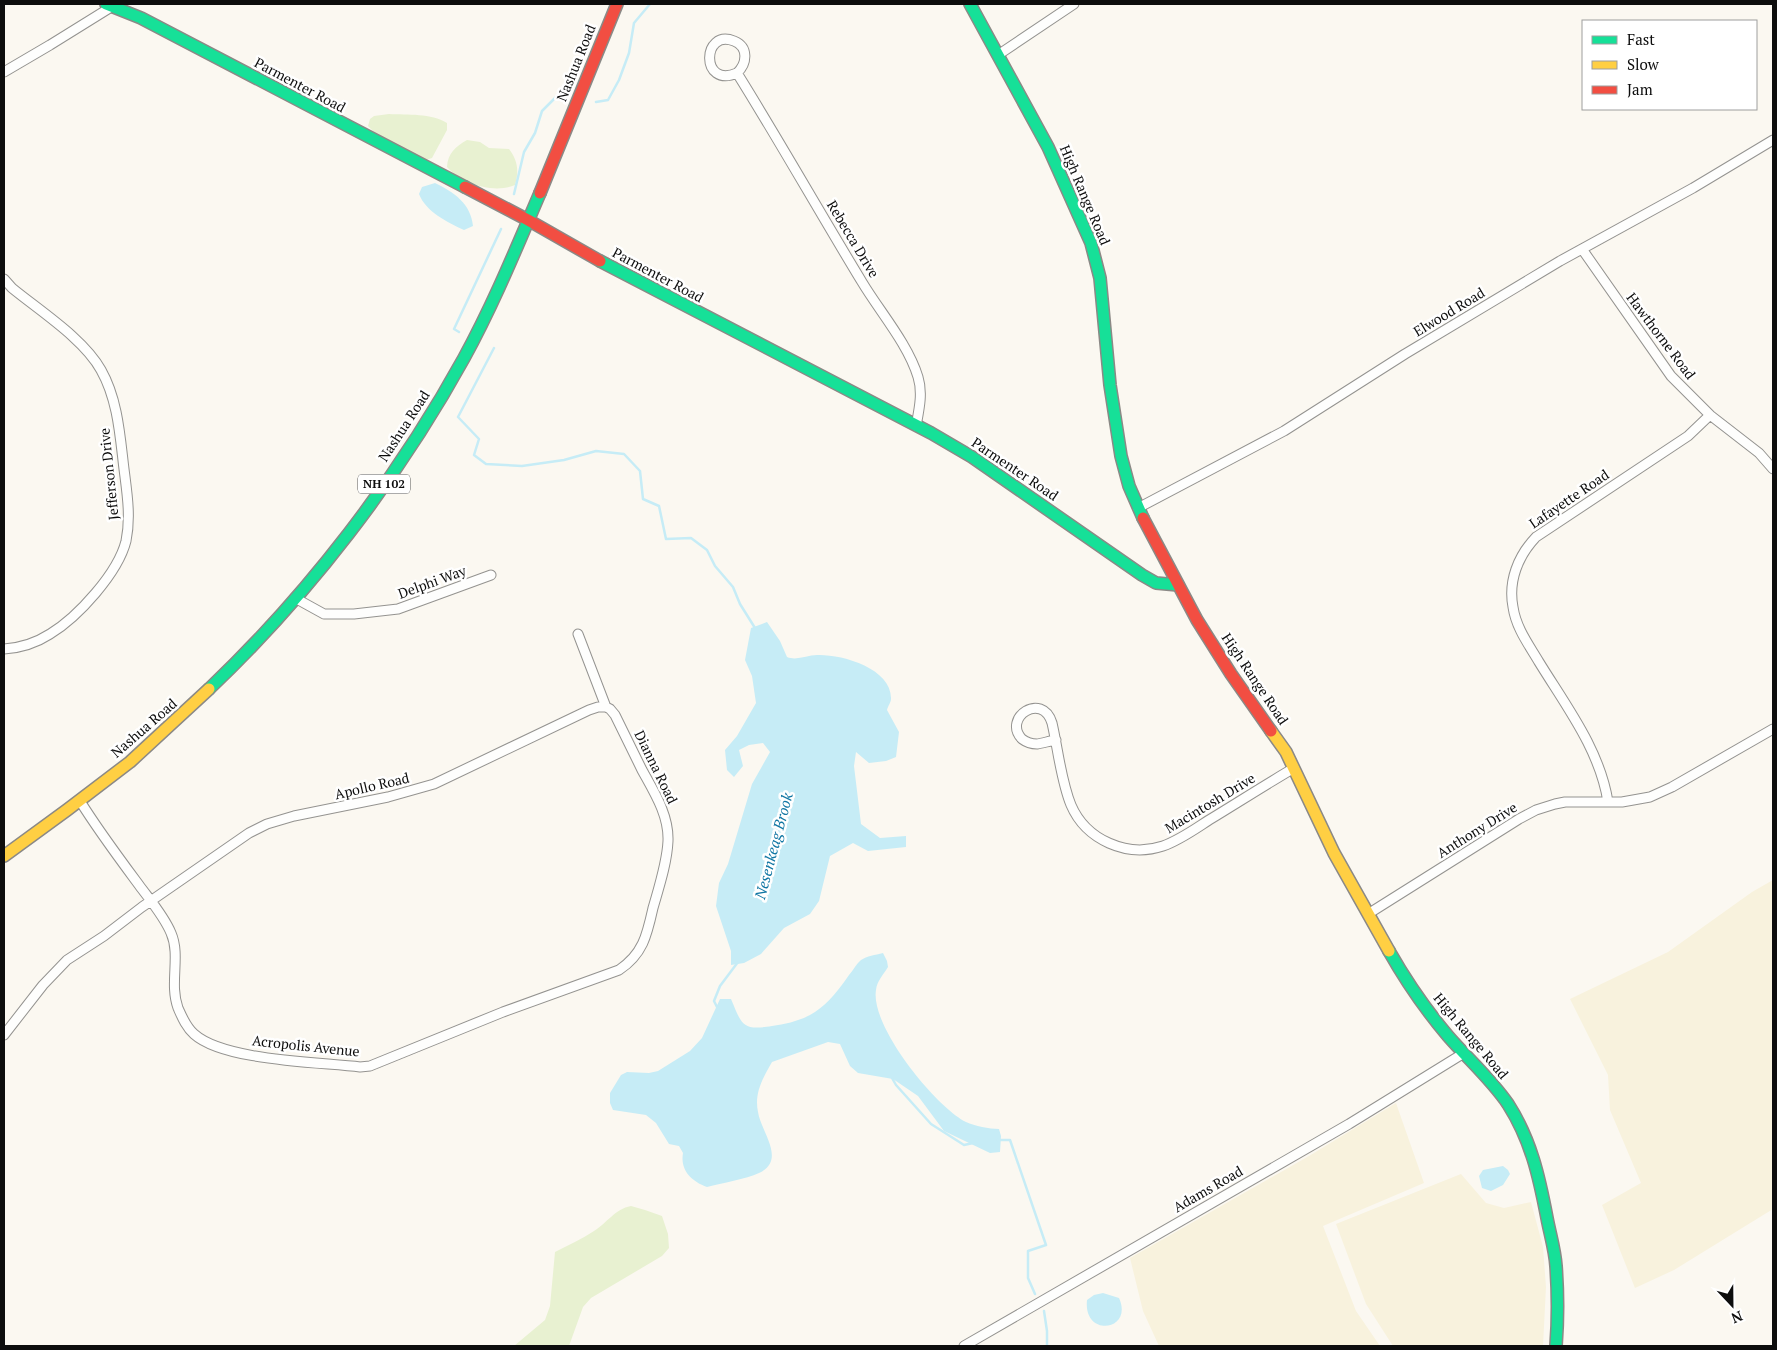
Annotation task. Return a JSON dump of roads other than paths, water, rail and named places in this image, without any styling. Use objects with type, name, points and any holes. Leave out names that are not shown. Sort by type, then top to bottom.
[{"type":"street","name":"Nashua Road","points":[[4,856],[80,801],[167,730],[195,703],[236,663],[295,598],[370,503],[429,416],[463,359],[484,318],[528,220],[616,4]]},
{"type":"street","name":"High Range Road","points":[[970,4],[1048,147],[1091,243],[1100,278],[1110,385],[1120,448],[1129,486],[1138,508],[1206,634],[1231,674],[1276,736],[1294,768],[1320,828],[1394,960],[1425,1007],[1507,1103],[1523,1130],[1533,1154],[1550,1228],[1556,1265],[1558,1312],[1556,1346]]},
{"type":"street","points":[[998,55],[1074,4]]},
{"type":"street","name":"Parmenter Road","points":[[112,5],[141,18],[528,220],[582,252],[931,433],[972,457],[1142,576],[1156,583],[1178,585]]},
{"type":"street","points":[[4,72],[50,46],[112,5]]},
{"type":"street","points":[[732,40],[742,47],[746,58],[742,69],[737,73],[725,76],[714,71],[709,54],[715,44],[720,41],[732,40]]},
{"type":"street","name":"Rebecca Drive","points":[[737,73],[876,305],[907,352],[918,378],[920,407],[916,426]]},
{"type":"street","name":"Elwood Road","points":[[1138,508],[1284,431],[1405,354],[1582,249],[1693,188],[1773,140]]},
{"type":"street","name":"Hawthorne Road","points":[[1582,249],[1665,368],[1683,389],[1773,469]]},
{"type":"street","name":"Jefferson Drive","points":[[4,279],[12,288],[85,349],[102,372],[113,398],[117,417],[129,512],[126,540],[120,558],[92,596],[50,634],[23,646],[4,649]]},
{"type":"street","name":"Lafayette Road","points":[[1608,802],[1603,778],[1594,754],[1518,625],[1512,606],[1512,580],[1522,555],[1536,537],[1688,436],[1710,415]]},
{"type":"street","name":"Delphi Way","points":[[295,598],[324,614],[354,614],[398,609],[491,575]]},
{"type":"street","name":"Dianna Road","points":[[578,634],[606,707],[615,715],[664,812],[668,830],[667,850],[647,934],[634,958]]},
{"type":"street","name":"Apollo Road","points":[[4,1035],[58,968],[241,838],[267,824],[294,816],[388,797],[434,784],[589,710],[606,707]]},
{"type":"street","name":"Macintosh Drive","points":[[1056,740],[1036,744],[1025,741],[1021,737],[1017,726],[1021,715],[1030,709],[1036,708],[1047,713],[1050,718],[1056,740],[1067,792],[1076,815],[1092,833],[1102,840],[1114,845],[1138,850],[1150,849],[1173,842],[1294,768]]},
{"type":"street","name":"Anthony Drive","points":[[1368,914],[1528,814],[1564,802],[1608,802],[1641,799],[1665,790],[1773,729]]},
{"type":"street","name":"Acropolis Avenue","points":[[80,801],[172,935],[175,953],[174,991],[178,1008],[187,1026],[193,1033],[209,1043],[265,1058],[360,1067],[379,1064],[503,1012],[619,970],[634,958]]},
{"type":"street","name":"Adams Road","points":[[964,1346],[1350,1124],[1464,1053]]},
{"type":"water","points":[[435,183],[449,190],[465,205],[472,218],[473,226],[464,230],[444,220],[427,206],[419,194],[422,187]]},
{"type":"water","points":[[767,622],[780,641],[787,657],[827,655],[851,660],[874,671],[889,688],[891,699],[887,710],[899,732],[896,757],[886,761],[869,763],[856,752],[854,766],[861,824],[880,838],[906,836],[906,847],[868,851],[853,843],[830,856],[819,901],[810,914],[784,928],[761,954],[744,963],[731,965],[731,951],[716,906],[719,883],[728,864],[752,784],[770,752],[763,743],[749,745],[739,750],[743,766],[734,777],[727,770],[725,750],[737,736],[756,703],[752,676],[745,660],[751,628]]},
{"type":"water","points":[[883,953],[888,967],[880,978],[876,990],[877,1005],[883,1024],[894,1043],[922,1083],[953,1113],[966,1122],[987,1128],[999,1129],[1001,1136],[1000,1152],[990,1153],[944,1131],[918,1096],[893,1079],[858,1073],[850,1066],[840,1044],[828,1042],[772,1062],[760,1086],[757,1098],[760,1120],[772,1153],[771,1161],[759,1173],[748,1177],[707,1187],[701,1185],[685,1170],[683,1153],[679,1146],[669,1144],[656,1123],[646,1115],[613,1110],[610,1103],[610,1093],[621,1075],[627,1072],[649,1073],[658,1071],[690,1051],[702,1038],[720,999],[731,999],[741,1020],[749,1027],[762,1027],[795,1021],[810,1015],[825,1004],[861,960]]},
{"type":"water","points":[[1503,1166],[1510,1174],[1503,1185],[1491,1191],[1482,1188],[1479,1176],[1483,1170]]},
{"type":"water","points":[[1103,1293],[1119,1298],[1122,1309],[1120,1318],[1107,1326],[1099,1325],[1092,1320],[1088,1312],[1087,1300],[1094,1295]]},
{"type":"waterway","name":"Nesenkeag Brook","points":[[596,102],[608,100],[619,80],[629,53],[634,23],[650,4]]},
{"type":"waterway","name":"Nesenkeag Brook","points":[[514,194],[524,152],[535,133],[542,111],[562,91]]},
{"type":"waterway","name":"Nesenkeag Brook","points":[[459,332],[454,329],[501,229]]},
{"type":"waterway","name":"Nesenkeag Brook","points":[[494,348],[458,417],[479,439],[474,455],[486,464],[522,466],[564,460],[596,451],[624,454],[640,471],[643,499],[659,506],[666,539],[691,538],[707,550],[715,566],[733,587],[740,604],[755,628]]},
{"type":"waterway","name":"Nesenkeag Brook","points":[[718,1009],[714,1001],[720,986],[738,962]]},
{"type":"waterway","name":"Nesenkeag Brook","points":[[892,1078],[931,1124],[964,1145],[973,1143]]},
{"type":"waterway","name":"Nesenkeag Brook","points":[[998,1140],[1010,1140],[1046,1245],[1028,1251],[1028,1278],[1035,1294]]},
{"type":"waterway","name":"Nesenkeag Brook","points":[[1044,1311],[1047,1346]]}]
